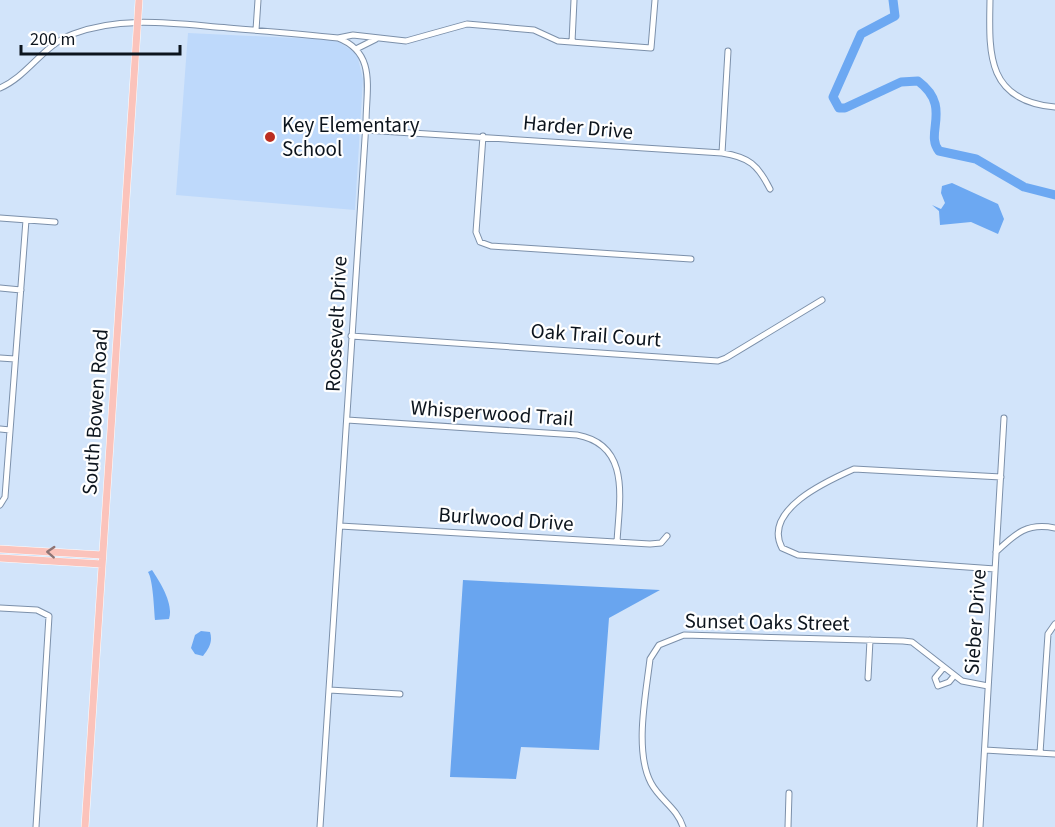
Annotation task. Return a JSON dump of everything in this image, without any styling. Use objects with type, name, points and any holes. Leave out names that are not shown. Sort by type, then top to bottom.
[{"type":"main road","name":"South Bowen Road","points":[[85,827],[139,0]]},
{"type":"main road","points":[[0,549],[102,555]]},
{"type":"main road","points":[[0,558],[102,564]]},
{"type":"street","points":[[256,30],[258,0]]},
{"type":"street","points":[[572,42],[574,0]]},
{"type":"street","points":[[0,88],[12,82],[43,52],[63,38],[86,30],[138,22],[338,38],[353,36],[406,41],[467,24],[534,30],[558,41],[651,48],[655,0]]},
{"type":"street","points":[[990,0],[989,50],[996,72],[1010,89],[1025,100],[1055,107]]},
{"type":"street","points":[[338,38],[358,48],[378,39]]},
{"type":"street","name":"Roosevelt Drive","points":[[320,827],[365,130],[366,65],[358,48]]},
{"type":"street","points":[[722,153],[728,51]]},
{"type":"street","name":"Harder Drive","points":[[365,130],[483,136],[739,155],[754,162],[770,189]]},
{"type":"street","points":[[483,136],[476,232],[480,242],[491,246],[691,259]]},
{"type":"street","points":[[0,218],[55,222]]},
{"type":"street","points":[[0,505],[5,497],[26,220]]},
{"type":"street","points":[[0,288],[21,290]]},
{"type":"street","name":"Oak Trail Court","points":[[351,336],[718,361],[822,300]]},
{"type":"street","points":[[0,358],[15,359]]},
{"type":"street","name":"Sieber Drive","points":[[980,827],[1004,418]]},
{"type":"street","name":"Whisperwood Trail","points":[[347,420],[577,435],[596,440],[612,457],[619,475],[617,542]]},
{"type":"street","points":[[0,429],[10,430]]},
{"type":"street","points":[[995,568],[798,555],[782,548],[778,534],[782,520],[801,497],[832,478],[854,469],[1001,477]]},
{"type":"street","name":"Burlwood Drive","points":[[340,526],[617,542],[661,543],[667,537]]},
{"type":"street","points":[[996,552],[1024,528],[1033,526],[1055,528]]},
{"type":"street","points":[[0,608],[45,612],[49,619],[36,827]]},
{"type":"street","points":[[1040,753],[1048,633],[1055,624]]},
{"type":"street","name":"Sunset Oaks Street","points":[[683,827],[678,815],[651,782],[643,756],[650,659],[659,645],[684,635],[912,642],[966,683],[988,686]]},
{"type":"street","points":[[868,678],[870,640]]},
{"type":"street","points":[[944,667],[935,678],[938,686],[950,682],[954,676]]},
{"type":"street","points":[[328,690],[400,694]]},
{"type":"street","points":[[985,750],[1055,753]]},
{"type":"street","points":[[788,827],[789,793]]},
{"type":"shaded area","name":"Key Elementary School","points":[[188,33],[336,40],[357,54],[363,79],[355,210],[176,195]]},
{"type":"shaded area","points":[[952,183],[998,204],[1004,219],[998,234],[971,222],[940,225],[939,211],[932,205],[941,209],[945,203],[941,193],[942,186]]},
{"type":"shaded area","points":[[152,570],[168,600],[169,619],[155,620],[148,572]]},
{"type":"shaded area","points":[[463,580],[660,590],[609,618],[599,750],[521,747],[516,779],[450,777]]},
{"type":"shaded area","points":[[201,631],[210,632],[211,636],[210,645],[203,656],[195,654],[191,648],[195,635]]},
{"type":"waterway","points":[[893,0],[895,16],[861,34],[833,97],[839,108],[845,108],[901,82],[918,81],[934,100],[936,110],[934,136],[939,151],[976,159],[1024,187],[1055,195]]},
{"type":"place","name":"Key Elementary School","points":[[270,137]]}]
